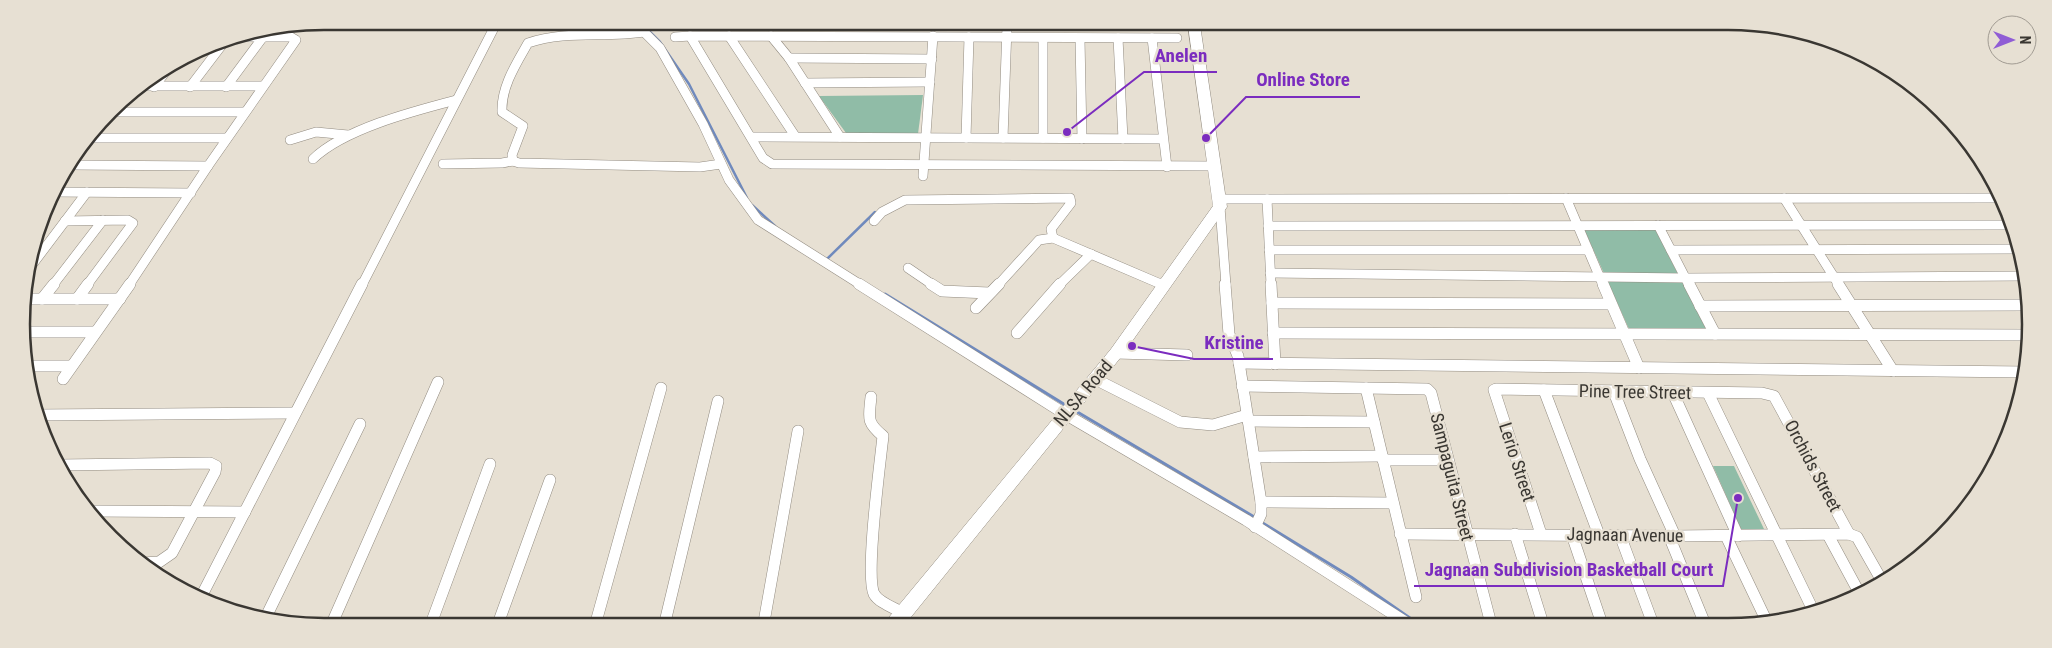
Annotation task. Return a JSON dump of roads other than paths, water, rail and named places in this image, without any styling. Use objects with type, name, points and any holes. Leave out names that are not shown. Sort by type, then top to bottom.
[{"type":"main road","points":[[1195,30],[1220,203]]},
{"type":"main road","name":"NLSA Road","points":[[899,618],[946,563],[1116,353],[1220,203]]},
{"type":"street","points":[[203,592],[493,30]]},
{"type":"street","points":[[1003,138],[1007,30]]},
{"type":"street","points":[[512,161],[512,155],[523,126],[502,112],[502,103],[507,86],[528,43],[549,35],[622,36],[644,32],[660,48],[668,61],[703,124],[721,164],[738,195],[758,220],[1069,410],[1259,516],[1400,618]]},
{"type":"street","points":[[675,36],[1177,38]]},
{"type":"street","points":[[690,36],[763,158],[772,164],[1215,166]]},
{"type":"street","points":[[729,36],[795,136]]},
{"type":"street","points":[[772,36],[789,58],[840,137]]},
{"type":"street","points":[[923,176],[933,36]]},
{"type":"street","points":[[966,138],[969,36]]},
{"type":"street","points":[[62,379],[120,299],[244,112],[296,40],[291,37],[263,37],[226,87]]},
{"type":"street","points":[[1043,38],[1043,138]]},
{"type":"street","points":[[1080,38],[1082,139]]},
{"type":"street","points":[[1118,38],[1123,139]]},
{"type":"street","points":[[1152,38],[1167,167]]},
{"type":"street","points":[[190,87],[219,49]]},
{"type":"street","points":[[789,58],[932,59]]},
{"type":"street","points":[[805,83],[930,82]]},
{"type":"street","points":[[154,86],[263,86]]},
{"type":"street","points":[[313,159],[329,145],[349,135],[404,115],[456,100]]},
{"type":"street","points":[[120,112],[244,112]]},
{"type":"street","points":[[290,140],[316,132],[349,135]]},
{"type":"street","points":[[752,137],[1163,139]]},
{"type":"street","points":[[97,138],[227,138]]},
{"type":"street","points":[[443,164],[502,164],[512,161],[519,164],[700,167],[721,164]]},
{"type":"street","points":[[77,165],[208,166]]},
{"type":"street","points":[[61,192],[191,194]]},
{"type":"street","points":[[38,257],[87,192]]},
{"type":"street","points":[[874,221],[882,212],[904,200],[1070,198],[1071,202],[1052,229],[1053,238]]},
{"type":"street","points":[[1566,198],[1638,368]]},
{"type":"street","points":[[1784,198],[1893,371]]},
{"type":"street","points":[[1259,516],[1254,457],[1239,364],[1236,351],[1228,334],[1220,203],[1267,199],[1994,198]]},
{"type":"street","points":[[1267,199],[1275,364]]},
{"type":"street","points":[[42,299],[103,220]]},
{"type":"street","points":[[65,221],[128,220],[133,223],[77,299]]},
{"type":"street","points":[[1658,225],[1715,334]]},
{"type":"street","points":[[1268,226],[2005,225]]},
{"type":"street","points":[[976,308],[1038,240],[1053,238],[1164,285]]},
{"type":"street","points":[[1671,250],[2012,249]]},
{"type":"street","points":[[1269,250],[1588,250]]},
{"type":"street","points":[[1017,333],[1071,270],[1091,254]]},
{"type":"street","points":[[908,268],[942,291],[989,293]]},
{"type":"street","points":[[1270,273],[1685,278],[2017,276]]},
{"type":"street","points":[[32,299],[120,299]]},
{"type":"street","points":[[1272,303],[1611,304]]},
{"type":"street","points":[[1700,306],[2021,305]]},
{"type":"street","points":[[30,332],[95,332]]},
{"type":"street","points":[[1273,333],[2021,335]]},
{"type":"street","points":[[1116,353],[1187,354]]},
{"type":"street","points":[[1239,364],[2017,372]]},
{"type":"street","points":[[34,366],[71,366]]},
{"type":"street","points":[[1095,379],[1180,422],[1193,425],[1210,425],[1224,422],[1238,415],[1248,418],[1374,422]]},
{"type":"street","points":[[334,618],[438,382]]},
{"type":"street","points":[[1242,386],[1366,388],[1416,597]]},
{"type":"street","points":[[597,618],[661,388]]},
{"type":"street","name":"Sampaguita Street","points":[[1366,388],[1428,389],[1431,393],[1489,618]]},
{"type":"street","name":"Pine Tree Street","points":[[1494,390],[1762,393],[1776,398]]},
{"type":"street","name":"Lerio Street","points":[[1494,390],[1541,534]]},
{"type":"street","points":[[1544,390],[1599,535]]},
{"type":"street","points":[[1614,392],[1703,618]]},
{"type":"street","points":[[1673,393],[1764,615]]},
{"type":"street","points":[[1708,393],[1811,606]]},
{"type":"street","points":[[871,397],[869,419],[871,426],[883,436],[874,532],[872,588],[877,598],[899,618]]},
{"type":"street","name":"Orchids Street","points":[[1776,398],[1850,534],[1857,537],[1879,576]]},
{"type":"street","points":[[667,618],[718,401]]},
{"type":"street","points":[[45,415],[295,413]]},
{"type":"street","points":[[268,612],[360,424]]},
{"type":"street","points":[[765,618],[798,431]]},
{"type":"street","points":[[1254,457],[1447,460]]},
{"type":"street","points":[[66,465],[214,464],[216,466],[215,472],[172,553],[159,562],[153,562]]},
{"type":"street","points":[[433,618],[490,464]]},
{"type":"street","points":[[500,618],[550,480]]},
{"type":"street","points":[[1259,516],[1393,503]]},
{"type":"street","points":[[97,511],[245,512]]},
{"type":"street","name":"Jagnaan Avenue","points":[[1400,534],[1776,536],[1850,534]]},
{"type":"street","points":[[1515,534],[1541,618]]},
{"type":"street","points":[[1572,535],[1600,618]]},
{"type":"street","points":[[1620,535],[1651,618]]},
{"type":"street","points":[[1828,535],[1856,589]]},
{"type":"waterway","points":[[648,30],[660,42],[689,84],[747,198]]},
{"type":"waterway","points":[[752,205],[775,226]]},
{"type":"waterway","points":[[827,259],[875,212]]},
{"type":"waterway","points":[[885,294],[1067,406]]},
{"type":"waterway","points":[[1074,410],[1256,518]]},
{"type":"waterway","points":[[1261,522],[1351,577],[1410,618]]},
{"type":"place","name":"Anelen","points":[[1067,132]]},
{"type":"place","name":"Online Store","points":[[1206,138]]},
{"type":"place","name":"Kristine","points":[[1132,346]]},
{"type":"place","name":"Jagnaan Subdivision Basketball Court","points":[[1738,498]]}]
